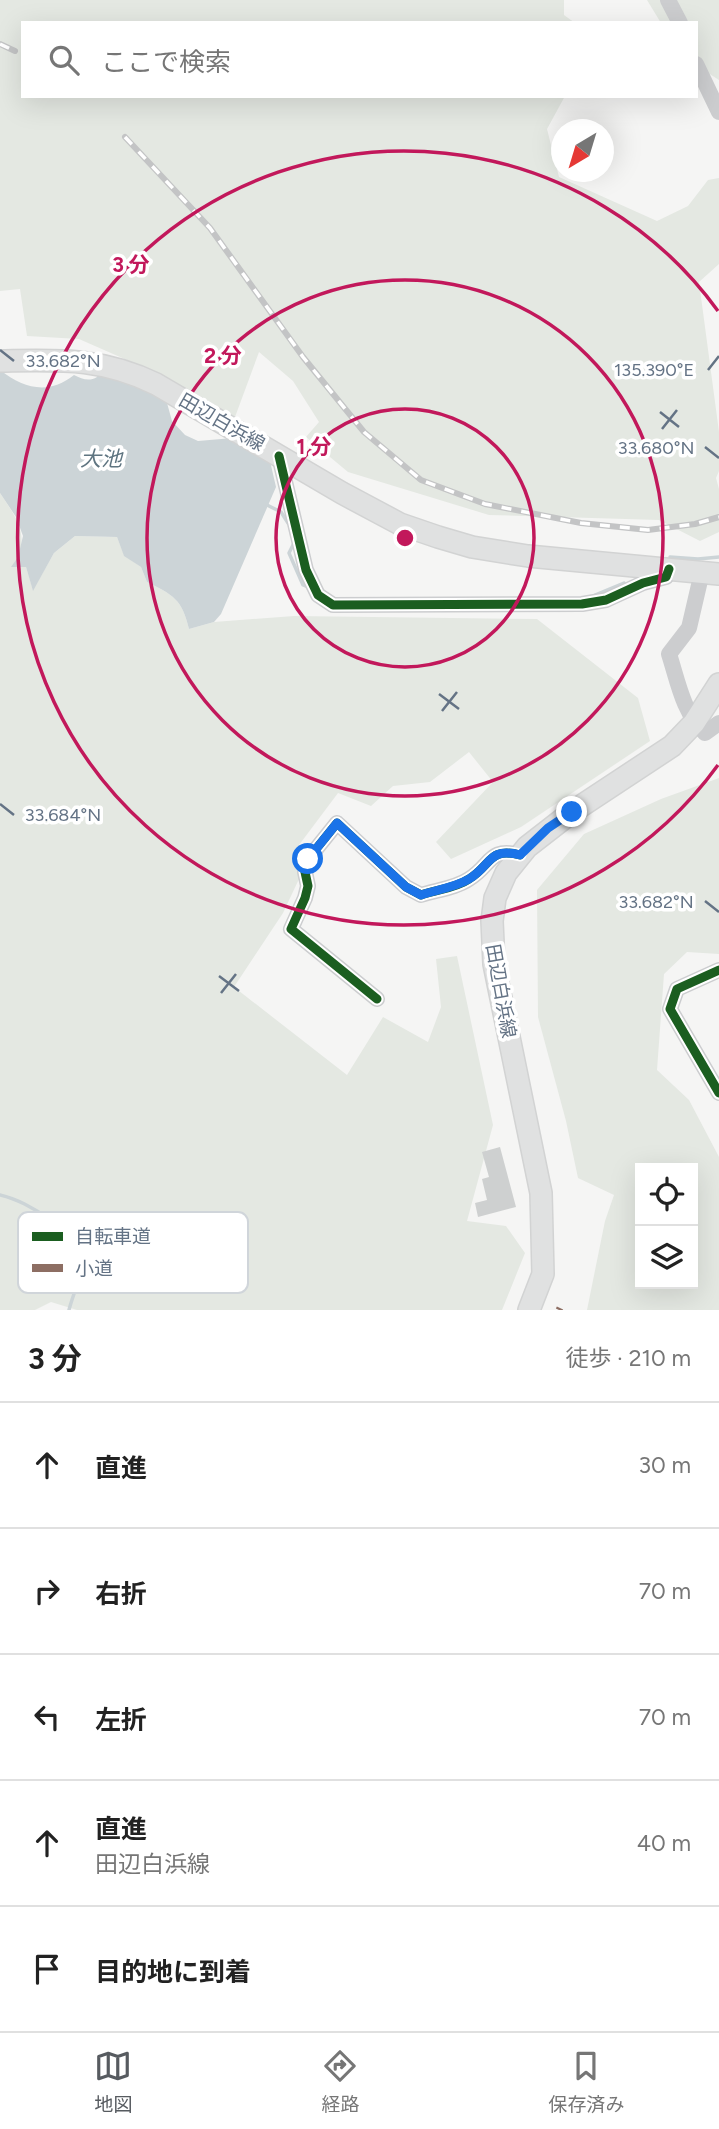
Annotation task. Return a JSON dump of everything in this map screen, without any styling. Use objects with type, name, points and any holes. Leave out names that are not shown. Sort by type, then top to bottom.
[{"type":"main road","name":"田辺白浜線","points":[[0,361],[101,363],[132,372],[400,524],[472,547],[528,556],[711,573]]},
{"type":"main road","name":"田辺白浜線","points":[[529,1310],[542,1274],[544,1230],[541,1193],[494,964],[492,921],[495,898],[506,873],[548,828],[672,746],[694,723],[719,684]]},
{"type":"street","points":[[668,0],[679,21]]},
{"type":"street","points":[[698,68],[719,112]]},
{"type":"street","points":[[279,456],[306,570],[317,595],[333,605],[582,604],[606,600],[666,576],[669,569]]},
{"type":"street","points":[[711,573],[689,628],[669,654],[688,713],[694,723],[705,733],[719,723]]},
{"type":"street","points":[[377,999],[292,929],[308,886],[305,872],[308,859],[337,823],[406,887],[421,895],[468,880],[495,853],[520,855]]},
{"type":"street","points":[[719,970],[677,989],[670,1009],[719,1093]]},
{"type":"shaded area","points":[[0,0],[564,0],[564,15],[572,21],[21,21],[21,98],[564,98],[547,129],[551,145],[551,182],[570,182],[657,221],[688,206],[708,180],[719,178],[719,264],[699,282],[719,432],[719,471],[716,478],[719,489],[719,532],[700,541],[659,520],[489,515],[348,472],[306,437],[319,422],[293,381],[259,352],[235,417],[161,375],[79,339],[27,336],[20,289],[0,291]]},
{"type":"shaded area","points":[[647,0],[719,0],[719,80],[698,66],[698,21],[660,21]]},
{"type":"shaded area","points":[[0,493],[20,528],[21,546],[12,567],[26,567],[33,590],[54,553],[75,536],[117,537],[124,555],[141,567],[147,582],[170,595],[179,604],[189,629],[214,622],[294,616],[537,619],[638,698],[650,741],[521,827],[451,859],[436,842],[493,782],[469,752],[430,782],[393,786],[371,806],[338,793],[299,845],[299,879],[283,913],[234,987],[347,1075],[383,1017],[428,1042],[441,1007],[436,959],[457,956],[493,1125],[467,1221],[506,1226],[525,1253],[502,1310],[77,1310],[51,1302],[35,1310],[0,1310]]},
{"type":"shaded area","points":[[719,778],[719,954],[687,952],[664,974],[657,1070],[689,1100],[719,1157],[719,1310],[587,1310],[605,1221],[614,1195],[578,1178],[538,1017],[537,890],[584,834],[661,799]]},
{"type":"water","name":"大池","points":[[99,368],[159,393],[167,403],[172,421],[185,435],[198,441],[233,438],[270,461],[276,487],[221,614],[214,622],[189,629],[179,604],[170,595],[147,582],[141,567],[124,556],[117,537],[75,536],[54,553],[33,591],[26,567],[11,567],[18,557],[23,536],[16,517],[0,493],[0,370],[18,382],[46,387],[74,375],[94,379]]},
{"type":"building","points":[[500,1147],[516,1207],[478,1217],[475,1203],[487,1200],[482,1179],[489,1177],[482,1152]]},
{"type":"waterway","points":[[267,505],[281,512],[288,523]]},
{"type":"waterway","points":[[294,543],[289,553],[303,585],[308,587]]},
{"type":"waterway","points":[[670,557],[719,557]]},
{"type":"waterway","points":[[595,595],[624,583]]},
{"type":"waterway","points":[[0,1195],[38,1212]]},
{"type":"waterway","points":[[69,1310],[74,1293]]},
{"type":"railway","points":[[0,44],[15,51]]},
{"type":"railway","points":[[125,137],[210,228],[303,357],[364,432],[421,480],[485,504],[581,523],[648,530],[695,524],[719,517]]},
{"type":"cycle path","points":[[279,456],[306,570],[318,595],[333,605],[582,604],[606,600],[643,583],[666,577],[669,569]]},
{"type":"cycle path","points":[[377,999],[291,929],[308,886],[305,872],[308,859],[337,823],[406,887],[421,895],[464,882],[496,855],[520,855]]},
{"type":"cycle path","points":[[719,970],[677,989],[670,1009],[719,1093]]},
{"type":"route","points":[[308,859],[337,823],[406,887],[421,895],[468,880],[480,871],[495,853],[520,855],[548,828],[572,812]]}]
